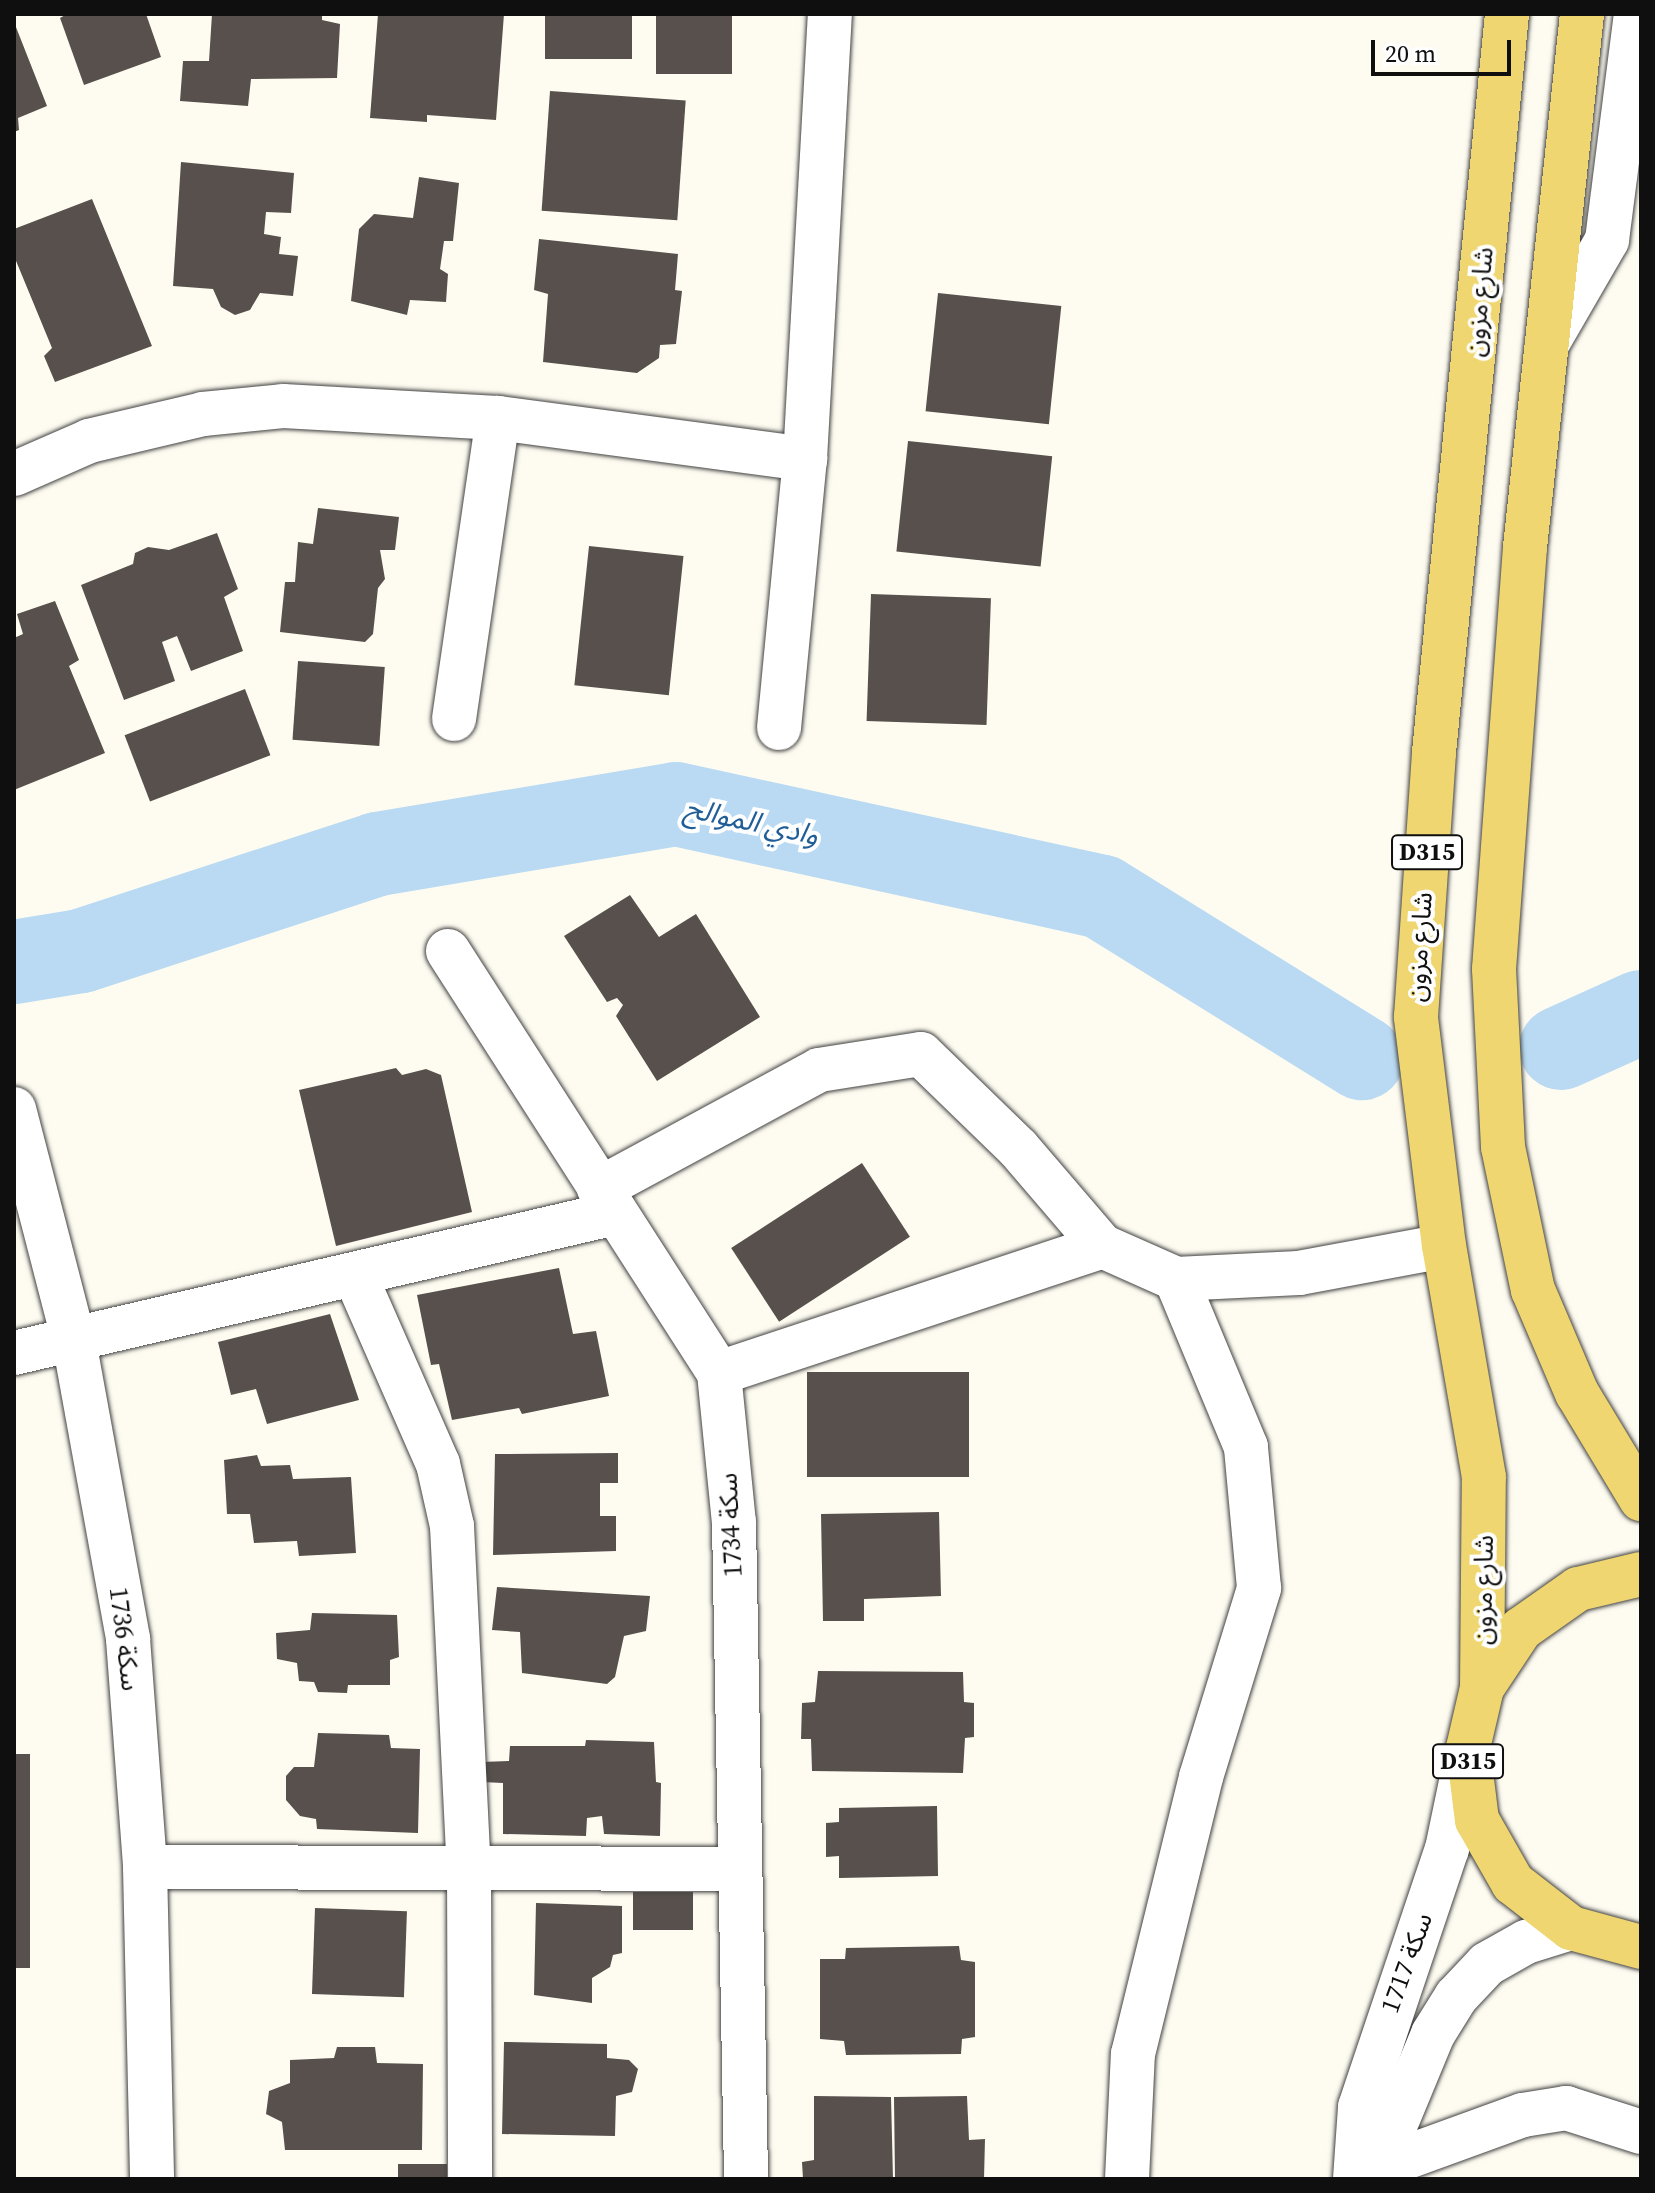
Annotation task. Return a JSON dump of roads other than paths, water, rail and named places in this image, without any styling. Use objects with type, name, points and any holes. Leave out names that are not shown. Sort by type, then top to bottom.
[{"type":"main road","name":"شارع مزون","points":[[1482,1688],[1484,1477],[1444,1246],[1416,1017],[1434,752],[1507,14]]},
{"type":"main road","name":"D315","points":[[1582,14],[1525,547],[1494,969],[1503,1147],[1533,1290],[1577,1393],[1641,1499]]},
{"type":"main road","name":"D315","points":[[1641,1574],[1578,1589],[1548,1606],[1498,1656],[1482,1688],[1468,1748],[1469,1784],[1492,1853],[1513,1883],[1641,1962]]},
{"type":"street","points":[[779,728],[805,459],[830,14]]},
{"type":"street","points":[[1547,344],[1607,240],[1636,14]]},
{"type":"street","points":[[14,474],[89,441],[203,414],[283,406],[498,418],[805,459]]},
{"type":"street","points":[[454,719],[498,418]]},
{"type":"street","name":"سكة 1734","points":[[448,951],[719,1373],[734,1522],[746,2179]]},
{"type":"street","points":[[14,1353],[355,1275],[607,1201],[819,1070],[921,1054],[1018,1148],[1102,1246],[1176,1279],[1299,1273],[1444,1246]]},
{"type":"street","name":"سكة 1736","points":[[14,1109],[74,1341],[128,1639],[145,1867],[152,2179]]},
{"type":"street","points":[[719,1373],[1102,1246]]},
{"type":"street","points":[[355,1275],[438,1464],[452,1526],[469,1868],[470,2179]]},
{"type":"street","points":[[1127,2179],[1133,2054],[1201,1777],[1259,1588],[1246,1447],[1176,1279]]},
{"type":"street","name":"سكة 1717","points":[[1368,2175],[1360,2107],[1447,1849],[1468,1748]]},
{"type":"street","points":[[145,1867],[740,1869]]},
{"type":"street","name":"سكة 1717","points":[[1368,2175],[1433,2034],[1456,1997],[1487,1964],[1526,1942],[1605,1939]]},
{"type":"street","points":[[1368,2175],[1523,2115],[1566,2108],[1641,2132]]},
{"type":"waterway","name":"وادي الموالح","points":[[14,962],[81,951],[378,854],[676,804],[1102,897],[1362,1058]]},
{"type":"waterway","name":"وادي الموالح","points":[[1561,1048],[1641,1012]]}]
